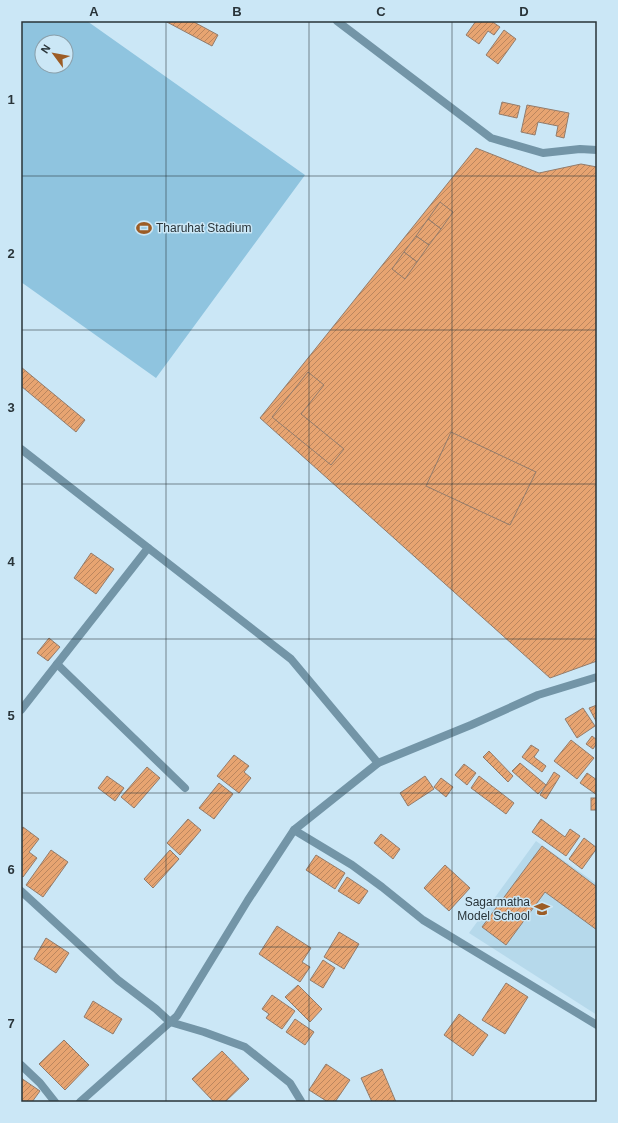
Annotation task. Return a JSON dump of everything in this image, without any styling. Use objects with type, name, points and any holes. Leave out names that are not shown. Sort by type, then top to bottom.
[{"type":"street","points":[[337,21],[491,138],[543,153],[580,149],[597,150]]},
{"type":"street","points":[[21,449],[291,658],[378,763]]},
{"type":"street","points":[[21,710],[148,548]]},
{"type":"street","points":[[57,664],[185,788]]},
{"type":"street","points":[[80,1102],[177,1016],[248,900],[294,830],[378,763],[538,695],[597,677]]},
{"type":"street","points":[[294,830],[352,865],[423,920],[597,1025]]},
{"type":"street","points":[[21,891],[118,980],[170,1022],[204,1032],[245,1047],[290,1083],[301,1101]]},
{"type":"street","points":[[21,1065],[40,1083],[55,1102]]},
{"type":"shaded area","name":"Tharuhat Stadium","points":[[21,21],[87,21],[305,175],[156,378],[21,282]]},
{"type":"shaded area","name":"Sagarmatha Model School","points":[[536,841],[597,884],[597,1015],[469,933]]},
{"type":"building","points":[[165,21],[192,21],[218,35],[212,46]]},
{"type":"building","points":[[476,21],[491,21],[500,27],[494,35],[488,31],[479,44],[466,35]]},
{"type":"building","points":[[504,30],[516,39],[498,64],[486,55]]},
{"type":"building","points":[[502,102],[520,106],[517,118],[499,114]]},
{"type":"building","points":[[527,105],[569,113],[564,138],[556,136],[558,126],[538,122],[535,135],[521,132]]},
{"type":"building","points":[[476,148],[539,173],[581,164],[597,167],[597,661],[550,678],[260,418]]},
{"type":"building","points":[[440,202],[453,212],[441,229],[428,219]]},
{"type":"building","points":[[428,219],[441,229],[429,245],[416,236]]},
{"type":"building","points":[[416,236],[429,245],[417,262],[404,252]]},
{"type":"building","points":[[404,252],[417,262],[405,279],[392,269]]},
{"type":"building","points":[[21,367],[85,420],[76,432],[21,386]]},
{"type":"building","points":[[308,372],[324,385],[301,414],[344,449],[331,465],[272,417]]},
{"type":"building","points":[[451,432],[536,472],[510,525],[426,486]]},
{"type":"building","points":[[91,553],[114,569],[96,594],[74,578]]},
{"type":"building","points":[[49,638],[60,647],[48,661],[37,653]]},
{"type":"building","points":[[597,705],[597,723],[589,708]]},
{"type":"building","points":[[583,708],[595,726],[577,738],[565,719]]},
{"type":"building","points":[[592,736],[597,740],[597,743],[593,749],[586,744]]},
{"type":"building","points":[[571,740],[594,758],[577,779],[554,761]]},
{"type":"building","points":[[531,745],[539,750],[534,757],[546,766],[542,772],[522,757]]},
{"type":"building","points":[[489,751],[513,776],[508,782],[483,757]]},
{"type":"building","points":[[234,755],[249,766],[244,772],[251,778],[239,793],[217,776]]},
{"type":"building","points":[[520,763],[546,785],[538,794],[512,771]]},
{"type":"building","points":[[464,764],[476,773],[467,785],[455,775]]},
{"type":"building","points":[[147,767],[160,778],[134,808],[121,797]]},
{"type":"building","points":[[554,772],[560,776],[546,799],[540,795]]},
{"type":"building","points":[[587,773],[597,780],[597,795],[580,783]]},
{"type":"building","points":[[107,776],[124,788],[115,801],[98,788]]},
{"type":"building","points":[[425,776],[434,789],[408,806],[400,793]]},
{"type":"building","points":[[479,776],[514,803],[506,814],[471,788]]},
{"type":"building","points":[[441,778],[453,787],[446,797],[434,787]]},
{"type":"building","points":[[219,783],[233,794],[214,819],[199,808]]},
{"type":"building","points":[[591,798],[597,798],[597,810],[591,810]]},
{"type":"building","points":[[188,819],[201,830],[180,855],[167,843]]},
{"type":"building","points":[[541,819],[565,837],[570,829],[580,836],[566,856],[532,832]]},
{"type":"building","points":[[23,827],[39,839],[29,852],[37,858],[23,877],[21,876],[21,830]]},
{"type":"building","points":[[381,834],[400,849],[393,859],[374,843]]},
{"type":"building","points":[[584,838],[597,848],[582,869],[569,859]]},
{"type":"building","points":[[542,846],[597,887],[597,930],[545,892],[506,945],[482,927]]},
{"type":"building","points":[[51,850],[68,862],[43,897],[26,885]]},
{"type":"building","points":[[170,850],[179,859],[153,888],[144,879]]},
{"type":"building","points":[[316,855],[345,873],[335,889],[306,870]]},
{"type":"building","points":[[445,865],[470,888],[449,911],[424,888]]},
{"type":"building","points":[[347,877],[368,891],[359,904],[338,891]]},
{"type":"building","points":[[277,926],[311,948],[302,962],[310,967],[300,982],[259,954]]},
{"type":"building","points":[[339,932],[359,944],[344,969],[324,957]]},
{"type":"building","points":[[46,938],[69,953],[56,973],[34,959]]},
{"type":"building","points":[[323,960],[335,968],[323,988],[310,980]]},
{"type":"building","points":[[506,983],[528,997],[505,1034],[482,1020]]},
{"type":"building","points":[[298,985],[322,1009],[310,1022],[285,997]]},
{"type":"building","points":[[272,995],[295,1011],[282,1029],[266,1018],[269,1014],[262,1009]]},
{"type":"building","points":[[93,1001],[122,1019],[113,1034],[84,1017]]},
{"type":"building","points":[[459,1014],[488,1035],[473,1056],[444,1035]]},
{"type":"building","points":[[295,1019],[314,1032],[305,1045],[286,1032]]},
{"type":"building","points":[[64,1040],[89,1065],[65,1090],[39,1064]]},
{"type":"building","points":[[222,1051],[249,1079],[225,1102],[214,1102],[192,1079]]},
{"type":"building","points":[[326,1064],[350,1080],[335,1102],[328,1102],[309,1090]]},
{"type":"building","points":[[382,1069],[396,1102],[372,1102],[361,1078]]},
{"type":"building","points":[[21,1078],[40,1091],[32,1102],[21,1101]]},
{"type":"place","name":"Tharuhat Stadium","points":[[144,228]]},
{"type":"place","name":"Sagarmatha Model School","points":[[542,909]]}]
